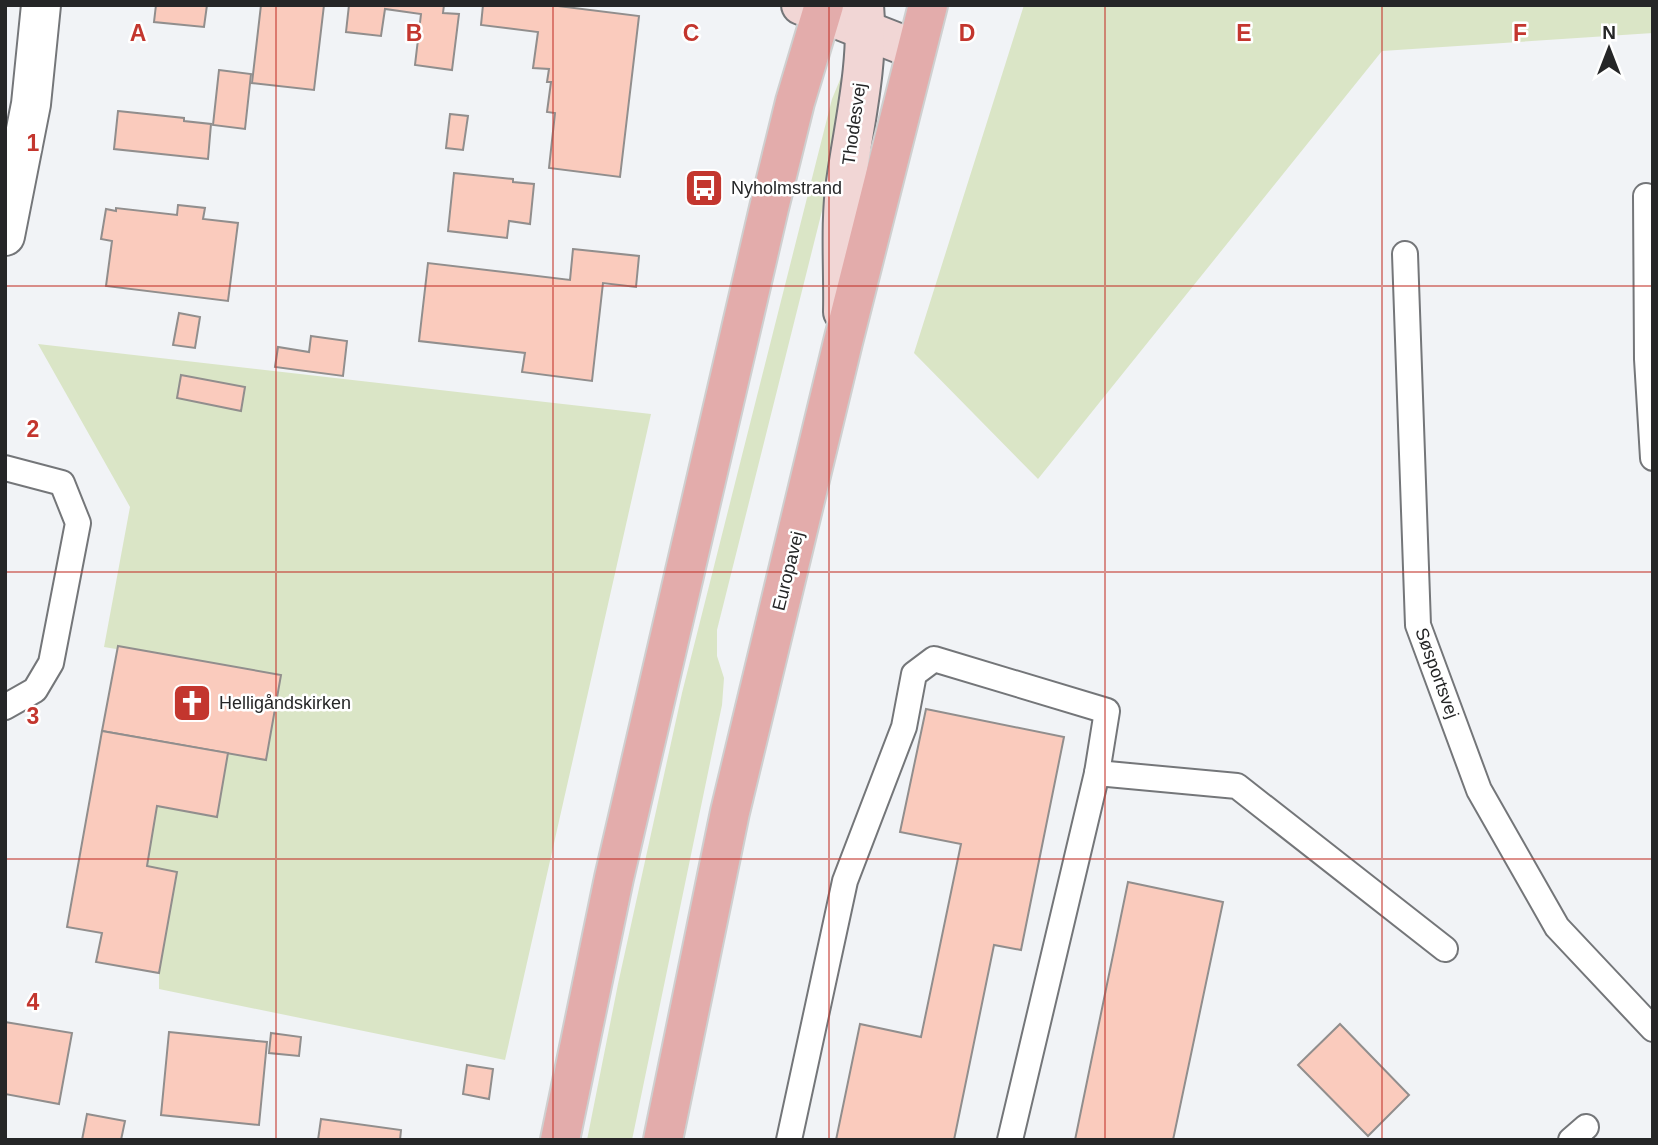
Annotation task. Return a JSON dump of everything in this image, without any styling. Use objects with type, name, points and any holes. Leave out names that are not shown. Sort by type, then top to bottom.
[{"type":"main road","name":"Europavej","points":[[663,1140],[730,812],[843,342],[928,5]]},
{"type":"main road","points":[[560,1140],[614,878],[816,8],[865,18],[916,50]]},
{"type":"main road","name":"Thodesvej","points":[[843,342],[845,186],[859,99],[865,18]]},
{"type":"street","points":[[5,236],[30,104],[41,5]]},
{"type":"lane","points":[[1646,195],[1653,458]]},
{"type":"lane","name":"Søsportsvej","points":[[1405,254],[1418,625],[1479,790],[1557,927],[1653,1029]]},
{"type":"lane","points":[[5,468],[62,483],[78,523],[51,663],[35,690],[5,707]]},
{"type":"lane","points":[[789,1140],[845,881],[904,727],[914,674],[934,659],[1107,711],[1097,773],[1010,1140]]},
{"type":"lane","points":[[1097,773],[1237,786],[1445,949]]},
{"type":"green space","points":[[1024,5],[1653,5],[1653,33],[1382,51],[1038,479],[914,353]]},
{"type":"green space","points":[[844,70],[829,183],[717,630],[717,656],[724,678],[722,705],[632,1140],[587,1140],[618,984],[682,693],[832,99]]},
{"type":"green space","points":[[38,344],[651,414],[505,1060],[159,989],[159,973],[177,872],[147,866],[157,806],[217,817],[228,753],[266,760],[281,676],[104,647],[130,507]]},
{"type":"building","points":[[156,5],[207,5],[204,27],[154,22]]},
{"type":"building","points":[[261,5],[324,5],[314,90],[252,83]]},
{"type":"building","points":[[349,5],[444,5],[443,13],[459,14],[452,70],[415,65],[421,14],[385,9],[381,36],[346,32]]},
{"type":"building","points":[[483,5],[550,5],[639,16],[620,177],[549,168],[555,113],[547,112],[551,82],[547,82],[549,69],[533,68],[538,32],[481,25]]},
{"type":"building","points":[[219,70],[251,74],[245,129],[213,125]]},
{"type":"building","points":[[118,111],[184,118],[184,121],[211,124],[208,159],[114,149]]},
{"type":"building","points":[[450,114],[468,116],[463,150],[446,148]]},
{"type":"building","points":[[454,173],[534,184],[530,224],[509,221],[507,238],[448,231]]},
{"type":"building","points":[[178,205],[205,208],[203,219],[238,223],[228,301],[106,286],[112,241],[101,239],[106,209],[177,215]]},
{"type":"building","points":[[573,249],[639,256],[636,287],[603,283],[592,381],[522,372],[525,353],[419,341],[428,263],[570,280]]},
{"type":"building","points":[[179,313],[200,317],[195,348],[173,345]]},
{"type":"building","points":[[311,336],[347,341],[343,376],[275,367],[278,347],[309,352]]},
{"type":"building","points":[[181,375],[245,387],[241,411],[177,398]]},
{"type":"building","name":"Helligåndskirken","points":[[118,646],[281,675],[266,760],[102,731]]},
{"type":"building","points":[[926,709],[1064,737],[1021,950],[994,945],[954,1140],[836,1140],[860,1024],[921,1037],[961,844],[900,832]]},
{"type":"building","points":[[102,731],[228,753],[217,817],[157,806],[147,866],[177,872],[159,973],[96,962],[102,933],[67,927]]},
{"type":"building","points":[[1128,882],[1223,902],[1173,1140],[1075,1140]]},
{"type":"building","points":[[5,1022],[72,1033],[59,1104],[5,1094]]},
{"type":"building","points":[[1340,1024],[1409,1095],[1368,1136],[1298,1065]]},
{"type":"building","points":[[169,1032],[267,1042],[259,1125],[161,1115]]},
{"type":"building","points":[[271,1033],[301,1037],[299,1056],[269,1053]]},
{"type":"building","points":[[467,1065],[493,1069],[489,1099],[463,1094]]},
{"type":"building","points":[[87,1114],[125,1121],[121,1140],[82,1140]]},
{"type":"building","points":[[321,1119],[401,1130],[400,1140],[318,1140]]},
{"type":"place","name":"Nyholmstrand","points":[[704,188]]},
{"type":"place","name":"Helligåndskirken","points":[[192,703]]}]
